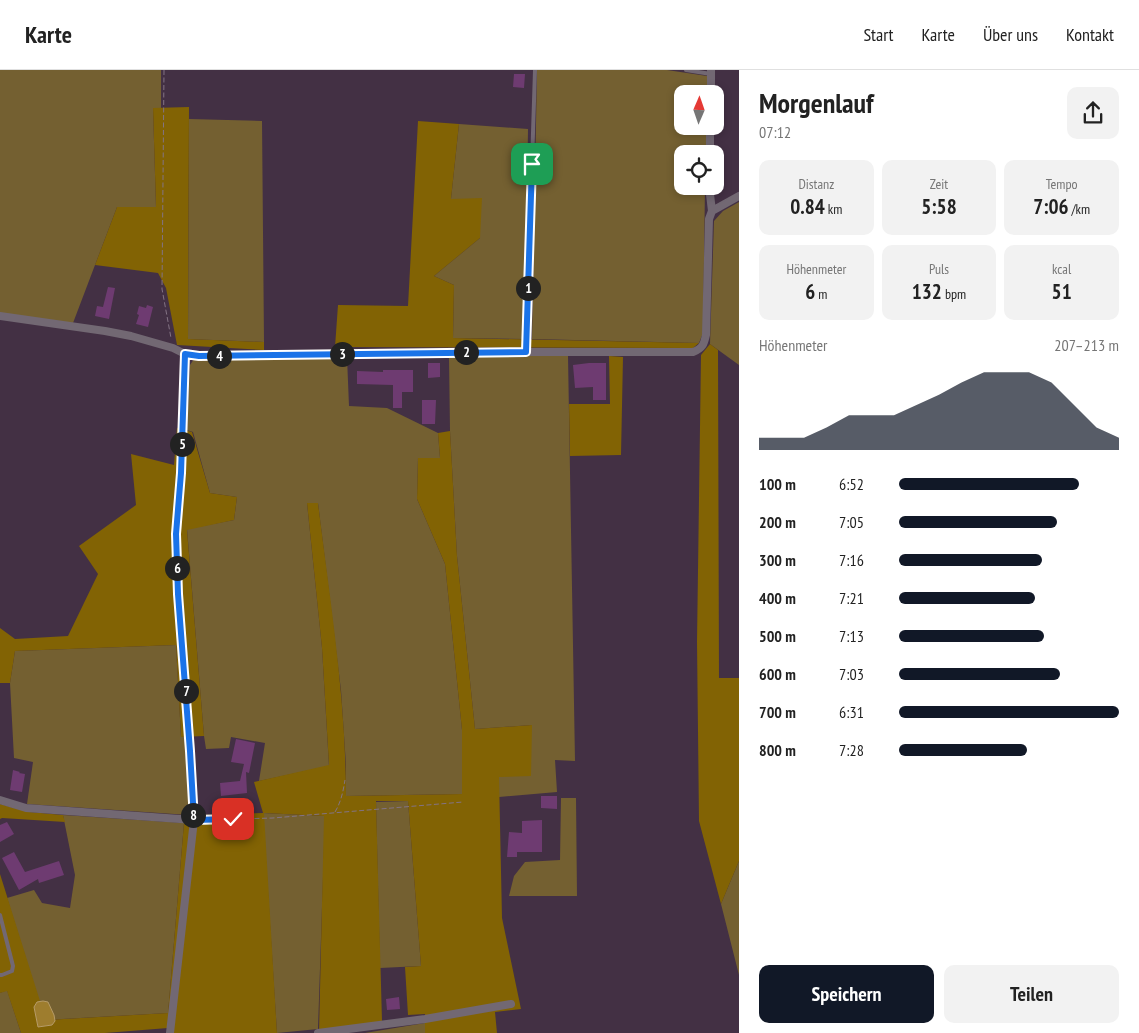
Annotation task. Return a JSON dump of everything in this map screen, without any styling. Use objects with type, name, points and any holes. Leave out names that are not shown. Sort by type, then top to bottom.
[{"type":"street","points":[[711,72],[711,85]]},
{"type":"street","points":[[0,316],[131,336],[173,348],[185,354],[199,356],[693,352],[700,349],[706,335],[709,219],[712,211],[710,195]]},
{"type":"street","points":[[712,211],[739,196]]},
{"type":"street","points":[[170,1033],[194,820],[178,594],[176,534],[181,473],[185,354]]},
{"type":"street","points":[[0,800],[26,808],[194,820]]},
{"type":"street","points":[[318,1033],[425,1019],[511,1004]]},
{"type":"lane","points":[[526,352],[535,70]]},
{"type":"lane","points":[[686,70],[711,72]]},
{"type":"lane","points":[[0,915],[13,966],[12,971],[0,975]]},
{"type":"path","points":[[164,70],[162,289],[173,348]]},
{"type":"path","points":[[335,813],[341,799],[345,780]]},
{"type":"path","points":[[194,820],[273,818],[463,802]]},
{"type":"shaded area","points":[[0,70],[161,70],[161,108],[153,108],[156,207],[117,207],[73,323],[0,313]]},
{"type":"shaded area","points":[[537,70],[667,70],[707,76],[707,85],[674,85],[674,135],[706,135],[706,145],[674,145],[674,195],[705,195],[703,333],[699,343],[532,339]]},
{"type":"shaded area","points":[[189,107],[188,339],[264,342],[264,350],[177,345],[166,288],[158,273],[95,265],[117,207],[156,207],[153,108]]},
{"type":"shaded area","points":[[189,119],[262,121],[264,342],[188,339]]},
{"type":"shaded area","points":[[418,121],[459,124],[451,199],[482,198],[480,238],[434,276],[454,285],[453,338],[699,343],[693,348],[335,347],[338,305],[408,306]]},
{"type":"shaded area","points":[[459,124],[528,129],[525,339],[453,338],[454,285],[434,276],[480,238],[451,199]]},
{"type":"shaded area","points":[[739,202],[739,365],[710,344],[714,221],[723,211]]},
{"type":"shaded area","points":[[710,344],[718,350],[719,678],[739,678],[739,861],[721,904],[699,821],[697,642],[701,355]]},
{"type":"shaded area","points":[[449,356],[568,356],[575,761],[555,760],[557,792],[499,797],[499,777],[532,725],[475,729],[457,556],[450,431]]},
{"type":"shaded area","points":[[609,356],[623,357],[621,455],[570,456],[569,404],[610,404]]},
{"type":"shaded area","points":[[347,357],[349,406],[387,408],[438,433],[440,458],[418,458],[417,499],[445,564],[462,730],[462,794],[346,796],[341,690],[318,503],[307,503],[322,648],[329,766],[259,781],[265,743],[231,737],[229,748],[206,749],[187,529],[234,520],[237,497],[210,493],[193,432],[187,430],[190,365],[194,359],[205,358]]},
{"type":"shaded area","points":[[177,428],[192,432],[210,493],[237,497],[234,520],[187,530],[204,736],[181,737],[176,645],[15,651],[10,683],[0,683],[0,628],[15,639],[68,636],[98,574],[79,546],[136,505],[131,454],[174,465]]},
{"type":"shaded area","points":[[450,431],[457,556],[475,729],[532,725],[531,776],[499,777],[502,918],[521,1009],[495,1012],[497,1033],[425,1033],[425,1014],[408,1015],[405,967],[421,966],[408,801],[376,801],[382,1021],[319,1033],[324,816],[264,813],[277,1033],[169,1033],[168,1028],[105,1033],[21,1033],[7,991],[0,993],[0,874],[46,1020],[168,1013],[184,823],[197,826],[199,815],[263,813],[254,782],[329,765],[322,648],[307,503],[318,503],[340,686],[346,796],[462,794],[462,730],[445,564],[417,499],[418,458],[440,458],[438,433]]},
{"type":"shaded area","points":[[176,645],[181,737],[185,737],[189,815],[27,804],[33,762],[14,758],[10,683],[15,651]]},
{"type":"shaded area","points":[[561,798],[576,798],[577,896],[509,896],[514,876],[525,862],[560,860]]},
{"type":"shaded area","points":[[408,801],[421,966],[380,968],[376,802]]},
{"type":"shaded area","points":[[0,804],[29,812],[63,815],[65,822],[0,819]]},
{"type":"shaded area","points":[[263,813],[325,816],[318,1029],[277,1033]]},
{"type":"shaded area","points":[[63,815],[184,823],[168,1013],[45,1020],[7,898],[34,890],[42,903],[70,908],[75,875]]},
{"type":"shaded area","points":[[739,861],[739,975],[721,904]]},
{"type":"shaded area","points":[[7,990],[21,1033],[0,1033],[0,993]]},
{"type":"shaded area","points":[[37,1002],[48,1002],[55,1021],[52,1025],[38,1027],[34,1007]]},
{"type":"shaded area","points":[[425,1023],[425,1033],[365,1033]]},
{"type":"building","points":[[514,74],[525,74],[524,88],[513,87]]},
{"type":"building","points":[[108,287],[115,288],[109,319],[95,316],[97,306],[103,307]]},
{"type":"building","points":[[147,305],[153,307],[148,327],[136,324],[139,306],[146,308]]},
{"type":"building","points":[[428,363],[440,363],[440,377],[428,378]]},
{"type":"building","points":[[606,363],[606,400],[593,400],[593,387],[575,388],[573,365]]},
{"type":"building","points":[[383,370],[413,370],[413,392],[402,392],[402,408],[393,408],[393,385],[357,384],[357,371],[383,372]]},
{"type":"building","points":[[422,400],[436,400],[435,424],[422,424]]},
{"type":"building","points":[[236,739],[255,743],[249,773],[246,772],[247,793],[221,796],[220,783],[240,781],[244,764],[231,762]]},
{"type":"building","points":[[13,770],[25,774],[22,792],[10,790]]},
{"type":"building","points":[[541,796],[557,796],[557,809],[541,808]]},
{"type":"building","points":[[542,820],[542,852],[517,852],[517,857],[507,857],[509,832],[522,833],[522,821]]},
{"type":"building","points":[[7,822],[14,834],[0,842],[0,825]]},
{"type":"building","points":[[14,852],[25,872],[59,861],[64,875],[39,883],[38,879],[19,890],[2,858]]},
{"type":"building","points":[[399,997],[400,1009],[387,1010],[386,999]]},
{"type":"route","points":[[233,819],[194,820],[178,594],[176,534],[181,473],[185,354],[199,356],[526,352],[532,164]]}]
